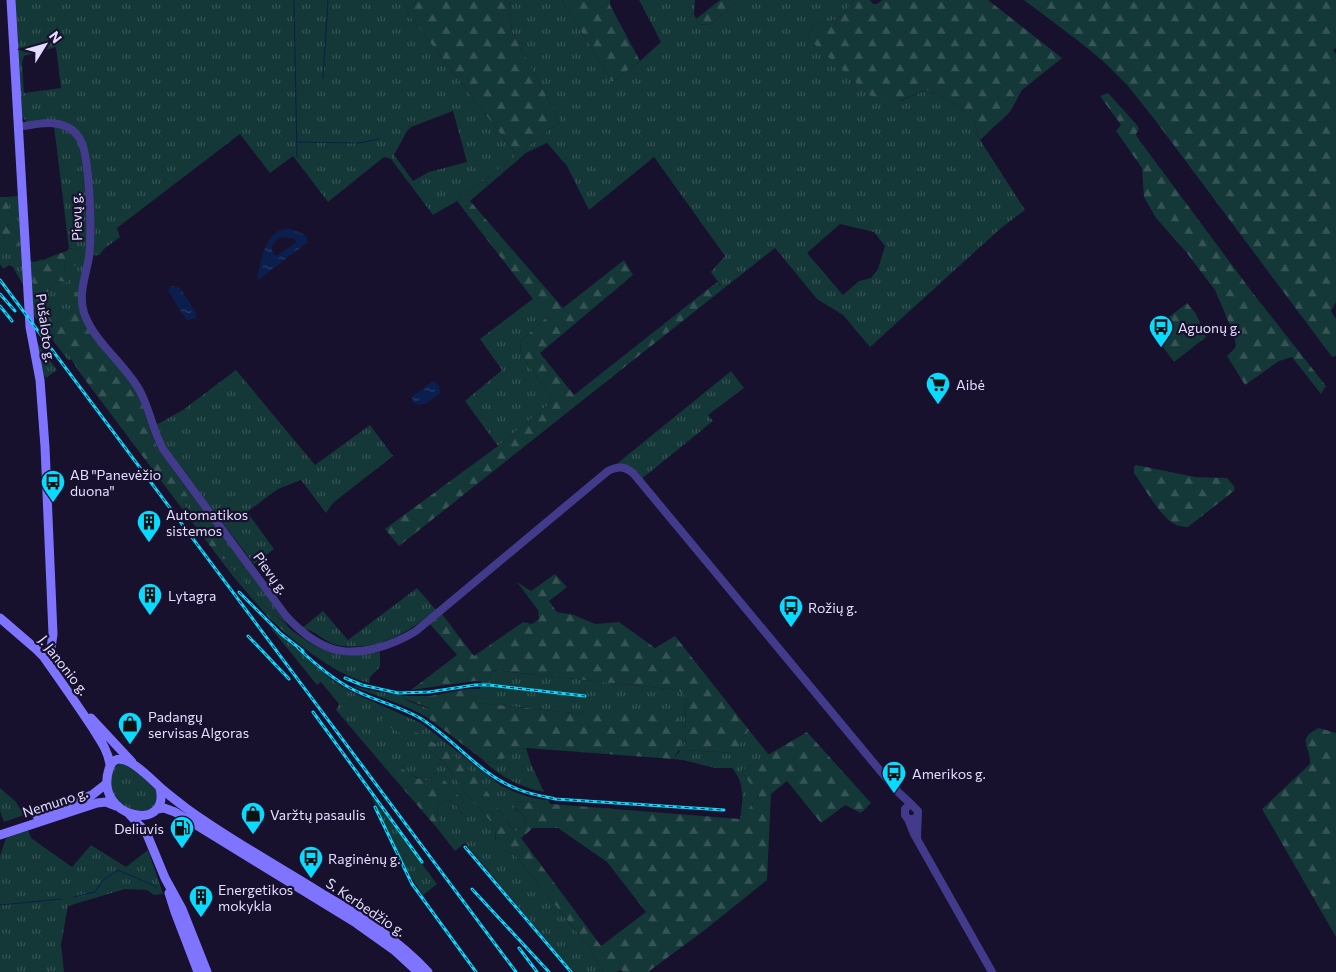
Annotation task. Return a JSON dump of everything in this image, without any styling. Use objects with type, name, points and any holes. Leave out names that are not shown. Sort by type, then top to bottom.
[{"type":"main road","name":"Pušaloto g.","points":[[11,0],[30,327],[40,380],[47,492],[53,634],[51,648],[43,656]]},
{"type":"main road","name":"J. Janonio g.","points":[[0,618],[43,656],[82,710],[109,755],[110,765]]},
{"type":"main road","name":"J. Janonio g.","points":[[82,710],[134,764]]},
{"type":"main road","points":[[129,814],[148,814],[157,809],[161,800],[160,788],[134,764],[120,760],[110,765],[106,784],[110,795],[118,807],[129,814],[146,832]]},
{"type":"main road","name":"Nemuno g.","points":[[0,835],[92,795],[106,784]]},
{"type":"main road","name":"S. Kerbedžio g.","points":[[160,788],[206,822],[376,936],[418,972]]},
{"type":"main road","name":"Nemuno g.","points":[[0,829],[106,802],[118,807]]},
{"type":"main road","name":"S. Kerbedžio g.","points":[[157,809],[164,808],[175,812],[372,924],[402,947],[428,972]]},
{"type":"main road","points":[[148,814],[145,822],[146,832],[165,878],[175,912],[198,972]]},
{"type":"main road","points":[[165,878],[182,909],[207,972]]},
{"type":"street","name":"Pievų g.","points":[[18,126],[54,123],[69,128],[79,138],[85,157],[90,226],[89,256],[82,287],[82,302],[89,324],[141,393],[158,439],[168,457],[286,616],[302,631],[322,644],[338,650],[377,648],[398,642],[416,630],[608,471],[619,467],[624,468],[629,470],[898,791]]},
{"type":"street","points":[[898,791],[918,811],[917,838]]},
{"type":"street","points":[[898,791],[912,830],[992,972]]},
{"type":"street","points":[[906,815],[906,807],[912,805]]},
{"type":"street","points":[[906,815],[914,819],[917,816]]},
{"type":"green space","points":[[15,0],[418,0],[406,11],[517,155],[457,201],[433,215],[391,159],[384,157],[328,202],[293,156],[270,173],[240,134],[117,228],[120,237],[99,255],[89,256],[86,253],[69,248],[54,126],[27,122],[20,115]],"holes":[[[56,47],[61,88],[24,93],[22,63],[24,56]],[[453,111],[467,162],[429,172],[413,181],[394,155],[407,131],[411,127]]]},
{"type":"green space","points":[[418,0],[509,0],[512,32],[560,122],[524,149],[526,153],[470,201],[563,308],[624,260],[633,275],[540,353],[574,395],[717,282],[723,289],[399,546],[385,529],[498,446],[554,400],[521,355],[520,342],[547,317],[457,201],[517,155],[406,11]]},
{"type":"green space","points":[[509,0],[562,0],[612,82],[661,42],[639,0],[695,0],[694,14],[699,25],[711,24],[739,0],[854,0],[846,12],[837,19],[815,24],[808,38],[900,101],[926,90],[961,108],[973,119],[980,140],[1025,210],[1001,228],[870,347],[843,315],[817,299],[775,248],[723,289],[711,272],[725,256],[654,157],[589,210],[567,166],[547,143],[526,153],[524,149],[560,122],[512,32]],"holes":[[[840,224],[874,232],[885,246],[878,269],[871,278],[859,281],[843,295],[807,253]]]},
{"type":"green space","points":[[562,0],[610,0],[610,5],[640,61],[612,82]]},
{"type":"green space","points":[[720,0],[739,0],[711,24],[699,25],[696,19]]},
{"type":"green space","points":[[854,0],[870,0],[873,4],[877,4],[882,0],[988,0],[1062,58],[1022,90],[1010,112],[980,140],[973,119],[961,108],[935,93],[926,90],[891,104],[869,95],[808,38],[815,24],[837,19],[846,12]]},
{"type":"green space","points":[[1024,0],[1336,0],[1336,48],[1333,50],[1336,54],[1336,302],[1331,311],[1336,319],[1336,356],[1332,357],[1128,86],[1081,43]]},
{"type":"green space","points":[[1108,93],[1137,125],[1139,129],[1136,134],[1137,137],[1252,292],[1326,386],[1321,394],[1292,357],[1279,361],[1245,385],[1227,356],[1235,348],[1236,344],[1215,290],[1186,252],[1156,218],[1144,197],[1142,168],[1116,131],[1121,125],[1100,96]]},
{"type":"green space","points":[[19,196],[23,285],[13,267],[9,265],[3,269],[0,264],[0,233],[2,232],[4,239],[11,232],[8,229],[7,222],[12,216],[5,197]]},
{"type":"green space","points":[[0,197],[5,197],[12,216],[12,220],[7,222],[8,229],[11,231],[16,230],[20,245],[15,255],[12,256],[2,233],[0,233]]},
{"type":"green space","points":[[69,248],[87,253],[86,261],[74,266],[67,261],[64,262],[65,271],[70,279],[68,283],[59,281],[52,286],[46,295],[57,323],[69,314],[75,292],[79,292],[102,346],[138,393],[157,447],[185,485],[182,487],[190,500],[183,503],[212,538],[233,570],[266,607],[293,631],[290,637],[269,618],[232,575],[82,376],[65,348],[44,308],[38,289],[33,284],[33,276],[38,265],[43,261],[67,251]]},
{"type":"green space","points":[[44,259],[34,271],[44,306],[72,360],[68,360],[31,312],[29,260],[34,262]]},
{"type":"green space","points":[[86,261],[79,292],[76,292],[71,311],[66,318],[57,324],[46,295],[52,286],[59,281],[64,283],[69,279],[65,271],[64,262]]},
{"type":"green space","points":[[534,298],[547,317],[520,342],[521,355],[554,400],[498,446],[465,401],[502,370],[480,339]]},
{"type":"green space","points":[[1187,303],[1196,314],[1206,337],[1174,362],[1151,331]]},
{"type":"green space","points":[[33,337],[57,370],[46,378],[41,371]]},
{"type":"green space","points":[[236,370],[315,465],[370,425],[393,456],[333,503],[326,513],[301,480],[278,489],[247,512],[274,549],[254,564],[166,448],[156,425],[183,410]]},
{"type":"green space","points":[[731,371],[744,388],[708,415],[713,421],[639,481],[629,470],[608,471]]},
{"type":"green space","points":[[1136,465],[1195,477],[1227,478],[1235,490],[1188,527],[1180,526],[1168,519],[1152,500],[1134,473]]},
{"type":"green space","points":[[185,485],[288,626],[266,607],[233,570],[212,538],[183,503],[185,501],[182,487]]},
{"type":"green space","points":[[555,574],[567,587],[549,601],[557,612],[574,615],[595,624],[619,622],[655,648],[675,636],[749,730],[734,753],[684,750],[686,736],[685,696],[678,690],[492,670],[489,682],[475,681],[411,690],[457,655],[430,624],[442,614],[474,656],[523,622],[532,624],[539,619],[538,610],[517,582],[531,591]]},
{"type":"green space","points":[[417,588],[436,610],[414,627],[391,639],[366,646],[337,645],[302,628],[323,611],[348,640]]},
{"type":"green space","points":[[270,627],[336,683],[421,723],[500,785],[523,795],[548,800],[550,804],[514,801],[514,808],[526,819],[524,825],[515,832],[486,790],[431,751],[444,762],[468,796],[492,823],[496,830],[495,839],[504,850],[515,855],[589,947],[603,972],[573,972],[465,843],[455,851],[437,828],[440,824],[437,814],[439,806],[446,801],[452,802],[466,817],[471,813],[454,790],[435,773],[430,781],[401,769],[394,773],[393,777],[336,710],[339,704],[321,682],[317,685]]},
{"type":"green space","points":[[293,631],[315,646],[334,653],[354,655],[380,652],[380,667],[370,677],[369,683],[348,676],[318,658],[290,637]]},
{"type":"green space","points":[[492,670],[678,690],[685,696],[686,736],[684,750],[733,753],[749,730],[769,755],[741,771],[759,796],[740,819],[742,792],[739,779],[732,768],[715,768],[673,759],[680,751],[583,710],[582,714],[479,703],[481,681],[489,682]]},
{"type":"green space","points":[[350,685],[406,696],[405,699],[408,701],[430,709],[428,718],[409,708]]},
{"type":"green space","points":[[468,689],[481,689],[480,703],[582,714],[583,710],[672,715],[677,718],[680,735],[679,749],[673,759],[526,748],[518,750],[494,764],[482,759],[428,718],[430,708],[405,699],[406,696],[430,696]]},
{"type":"green space","points":[[383,716],[396,722],[454,756],[477,778],[515,832],[524,825],[526,819],[511,803],[514,801],[740,819],[759,796],[741,771],[807,732],[871,803],[861,813],[845,805],[821,823],[787,781],[771,794],[767,880],[648,972],[623,972],[621,970],[617,972],[603,972],[589,947],[515,855],[495,846],[496,830],[492,823],[468,796],[444,762],[431,751],[381,721]],"holes":[[[533,828],[558,828],[607,862],[646,912],[601,946],[521,838]]]},
{"type":"green space","points":[[1319,728],[1336,733],[1336,937],[1262,809],[1310,764],[1306,740],[1312,732]]},
{"type":"green space","points":[[526,748],[544,792],[511,780],[496,771],[482,759],[494,764],[518,749]]},
{"type":"green space","points":[[121,763],[128,764],[157,790],[156,802],[150,809],[140,811],[130,809],[116,797],[113,792],[111,778],[113,768]]},
{"type":"green space","points":[[398,769],[402,769],[417,778],[430,781],[433,775],[437,773],[454,790],[472,814],[471,817],[466,817],[455,804],[446,801],[438,809],[437,814],[440,824],[437,828],[393,777]]},
{"type":"green space","points":[[0,788],[16,802],[24,815],[4,822],[0,811]]},
{"type":"green space","points":[[370,794],[437,884],[423,895],[408,872]]},
{"type":"green space","points":[[28,830],[31,838],[72,867],[91,845],[126,867],[148,850],[163,894],[154,895],[147,890],[125,889],[68,906],[61,945],[64,972],[0,972],[0,856],[6,838]]},
{"type":"water","points":[[291,229],[303,234],[308,242],[258,280],[257,276],[266,245],[270,238],[282,230]],"holes":[[[281,237],[295,239],[296,242],[278,255],[275,255],[272,248],[277,239]]]},
{"type":"water","points":[[173,286],[180,288],[196,313],[196,318],[188,320],[185,318],[169,292],[169,288]]},
{"type":"water","points":[[433,381],[439,386],[440,393],[424,404],[420,405],[413,402],[412,397]]},
{"type":"waterway","points":[[294,0],[297,157]]},
{"type":"waterway","points":[[323,78],[328,0]]},
{"type":"waterway","points":[[298,142],[359,143],[379,139]]},
{"type":"waterway","points":[[74,897],[95,892],[102,881],[118,870],[157,887]]},
{"type":"waterway","points":[[0,905],[61,899]]},
{"type":"railway","points":[[0,280],[516,972]]},
{"type":"railway","points":[[0,294],[15,311]]},
{"type":"railway","points":[[0,306],[12,321]]},
{"type":"railway","points":[[239,592],[281,634],[303,651]]},
{"type":"railway","points":[[248,636],[289,679]]},
{"type":"railway","points":[[298,648],[322,670],[350,688],[420,718],[444,735],[489,774],[520,790],[555,799],[724,810]]},
{"type":"railway","points":[[345,678],[362,685],[398,693],[429,692],[475,685],[489,685],[585,696]]},
{"type":"railway","points":[[313,712],[422,862]]},
{"type":"railway","points":[[375,807],[412,884],[476,972]]},
{"type":"railway","points":[[465,847],[571,972]]},
{"type":"railway","points":[[472,889],[549,972]]},
{"type":"railway","points":[[519,948],[537,972]]},
{"type":"place","name":"Aguonų g.","points":[[1161,348]]},
{"type":"place","name":"Aibė","points":[[938,405]]},
{"type":"place","name":"AB \"Panevėžio duona\"","points":[[53,503]]},
{"type":"place","name":"Automatikos sistemos","points":[[149,543]]},
{"type":"place","name":"Lytagra","points":[[150,616]]},
{"type":"place","name":"Rožių g.","points":[[791,628]]},
{"type":"place","name":"Padangų servisas Algoras","points":[[130,745]]},
{"type":"place","name":"Amerikos g.","points":[[894,794]]},
{"type":"place","name":"Varžtų pasaulis","points":[[253,835]]},
{"type":"place","name":"Deliuvis","points":[[182,849]]},
{"type":"place","name":"Raginėnų g.","points":[[311,879]]},
{"type":"place","name":"Energetikos mokykla","points":[[201,918]]}]
